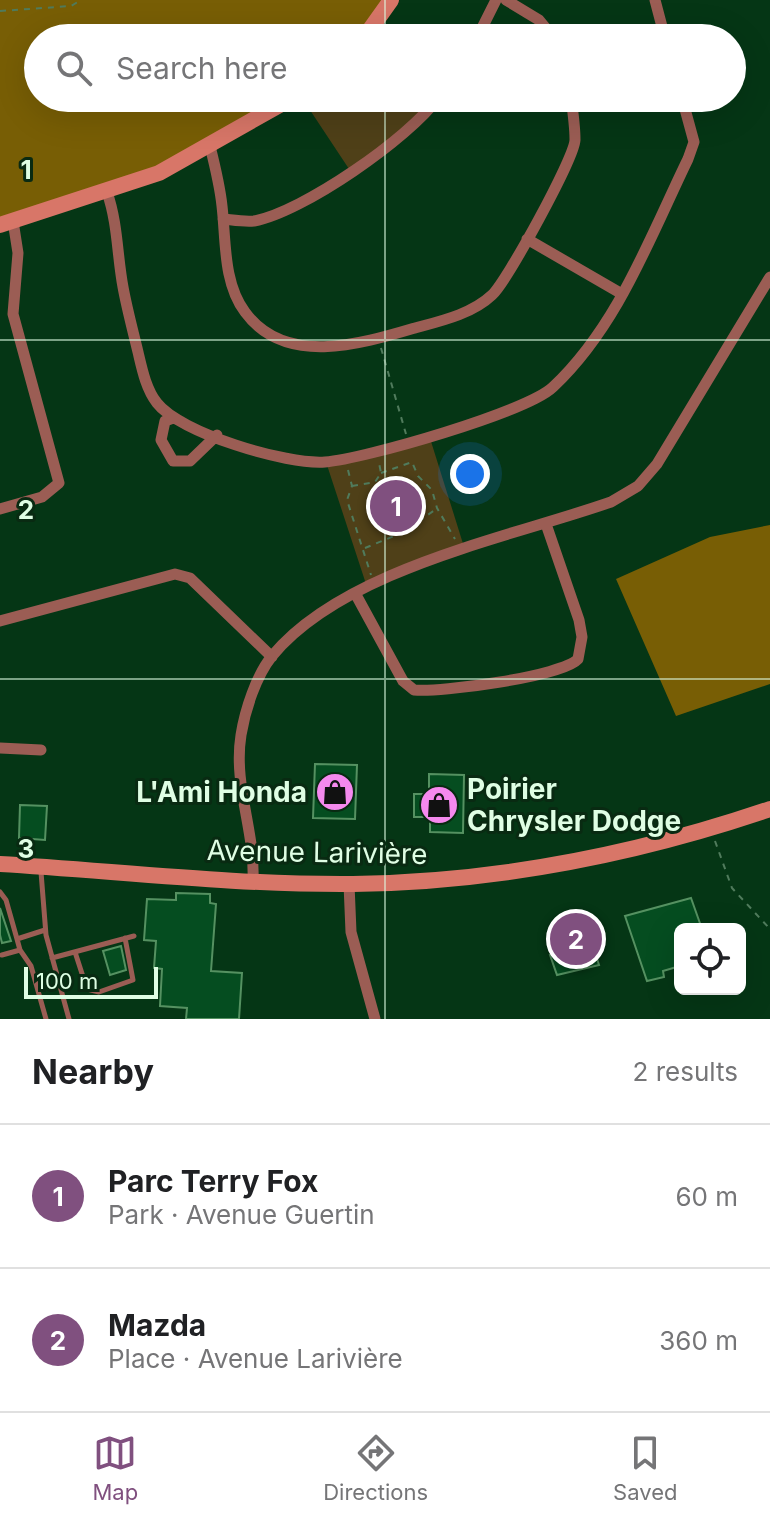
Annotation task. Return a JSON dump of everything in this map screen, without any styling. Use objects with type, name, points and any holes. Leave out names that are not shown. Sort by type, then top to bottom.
[{"type":"main road","points":[[374,24],[391,0]]},
{"type":"main road","points":[[7,223],[159,173],[268,112]]},
{"type":"main road","name":"Avenue Larivière","points":[[0,864],[349,884],[505,873],[631,851],[770,809]]},
{"type":"street","points":[[484,24],[496,0]]},
{"type":"street","points":[[506,0],[542,24]]},
{"type":"street","points":[[655,0],[661,24]]},
{"type":"street","points":[[223,219],[253,221],[310,196],[370,162],[426,112]]},
{"type":"street","points":[[210,146],[227,258],[238,298],[248,317],[266,331],[295,343],[329,348],[379,339],[446,319],[487,300],[508,275],[565,171],[575,141],[572,112]]},
{"type":"street","points":[[107,192],[116,218],[122,286],[144,375],[154,400],[173,418],[217,435],[289,459],[326,462],[506,411],[552,388],[606,323],[688,159],[694,142],[686,112]]},
{"type":"street","points":[[0,509],[42,497],[59,483],[13,314],[18,253],[7,223]]},
{"type":"street","points":[[527,239],[622,294]]},
{"type":"street","points":[[253,879],[252,841],[241,795],[241,733],[258,681],[272,657],[333,605],[375,583],[459,551],[611,502],[638,486],[657,464],[770,277]]},
{"type":"street","points":[[173,418],[165,421],[161,440],[173,461],[190,461],[217,435]]},
{"type":"street","points":[[355,593],[403,681],[414,690],[522,678],[564,669],[578,659],[582,637],[546,524]]},
{"type":"street","points":[[0,621],[175,574],[190,578],[272,657]]},
{"type":"street","points":[[0,748],[41,750]]},
{"type":"street","points":[[349,884],[351,932],[375,1019]]},
{"type":"lane","points":[[40,867],[45,930],[69,1019]]},
{"type":"lane","points":[[0,892],[6,900],[20,950],[31,966],[46,1019]]},
{"type":"lane","points":[[17,939],[45,930]]},
{"type":"lane","points":[[52,958],[134,936]]},
{"type":"lane","points":[[75,952],[87,989],[99,992],[133,980],[125,938]]},
{"type":"lane","points":[[1,953],[20,950]]},
{"type":"path","points":[[0,11],[71,6],[81,0]]},
{"type":"path","points":[[379,339],[408,441]]},
{"type":"path","points":[[376,450],[381,473]]},
{"type":"path","points":[[345,458],[352,486],[347,500],[375,583]]},
{"type":"path","points":[[352,486],[375,482],[381,473],[412,462],[418,476],[432,490],[437,508],[450,526],[459,551]]},
{"type":"path","points":[[364,548],[404,532],[437,508]]},
{"type":"path","points":[[711,829],[732,888],[770,929]]},
{"type":"shaded area","points":[[0,0],[391,0],[374,24],[24,24],[24,112],[268,112],[185,161],[0,225]]},
{"type":"shaded area","points":[[311,112],[426,113],[351,172]]},
{"type":"shaded area","points":[[429,435],[465,550],[367,587],[326,462]]},
{"type":"shaded area","points":[[770,525],[770,684],[676,716],[616,579],[710,537]]},
{"type":"building","name":"L'Ami Honda","points":[[315,764],[357,765],[355,819],[313,818]]},
{"type":"building","name":"Poirier Chrysler Dodge","points":[[429,774],[464,775],[463,833],[430,832],[430,817],[414,817],[414,794],[429,794]]},
{"type":"building","points":[[20,805],[47,806],[45,840],[19,838]]},
{"type":"building","points":[[176,893],[210,894],[210,903],[216,904],[211,971],[242,973],[239,1019],[186,1019],[187,1008],[160,1006],[162,969],[154,968],[156,941],[144,940],[147,899],[176,900]]},
{"type":"building","points":[[691,898],[700,923],[674,923],[674,968],[663,971],[664,977],[647,981],[625,916]]},
{"type":"building","points":[[0,908],[11,941],[2,943],[0,935]]},
{"type":"building","points":[[584,918],[599,965],[557,975],[550,955],[565,951],[557,926]]},
{"type":"building","points":[[121,946],[126,970],[110,975],[103,951]]},
{"type":"place","name":"Parc Terry Fox","points":[[396,506]]},
{"type":"place","name":"L'Ami Honda","points":[[335,792]]},
{"type":"place","name":"Poirier Chrysler Dodge","points":[[439,805]]},
{"type":"place","name":"Mazda","points":[[576,939]]}]
